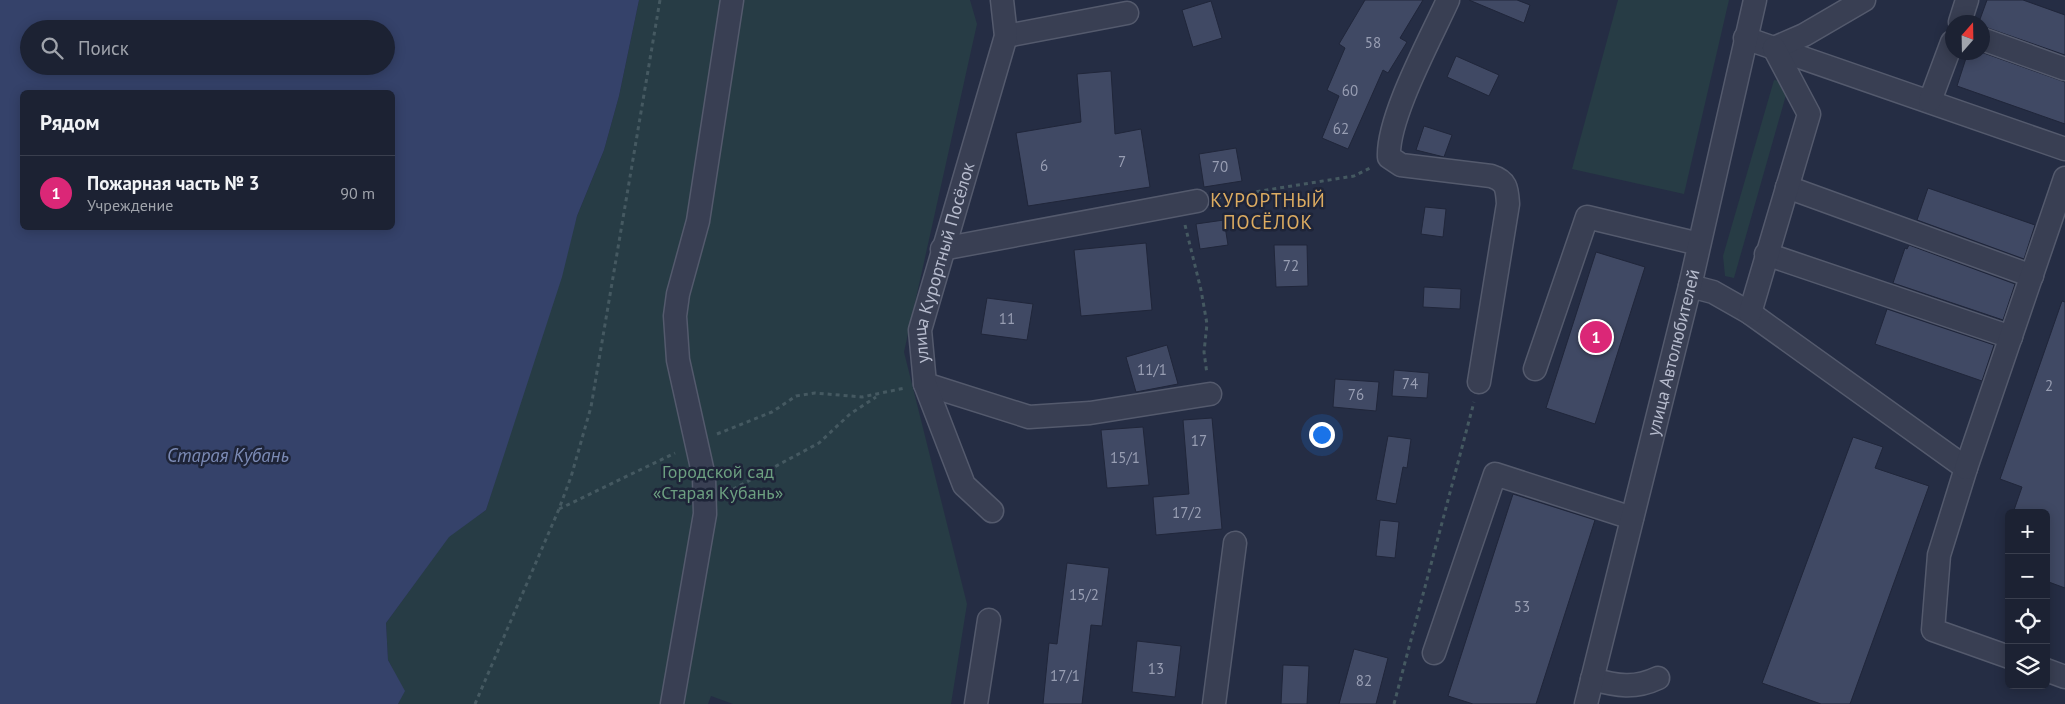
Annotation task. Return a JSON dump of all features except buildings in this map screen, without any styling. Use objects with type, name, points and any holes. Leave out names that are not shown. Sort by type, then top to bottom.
[{"type":"street","points":[[674,695],[705,514],[703,504],[704,477],[678,360],[676,316],[678,294],[698,220],[732,0]]},
{"type":"street","name":"улица Курортный Посёлок","points":[[992,511],[964,485],[925,384],[920,330],[942,249],[1006,36],[1002,0]]},
{"type":"street","points":[[1448,0],[1409,84],[1389,149],[1390,157],[1401,165],[1491,176],[1501,179],[1507,187],[1508,204],[1479,382]]},
{"type":"street","name":"улица Автолюбителей","points":[[1586,704],[1690,286],[1755,0]]},
{"type":"street","points":[[1774,48],[1804,35],[1864,0]]},
{"type":"street","points":[[1962,15],[1967,0]]},
{"type":"street","points":[[1006,36],[1127,13]]},
{"type":"street","points":[[1745,38],[2065,148]]},
{"type":"street","points":[[1990,42],[2065,69]]},
{"type":"street","points":[[1750,313],[1809,114],[1774,48]]},
{"type":"street","points":[[1930,101],[1945,60]]},
{"type":"street","points":[[2005,656],[1933,630],[1939,555],[1966,468],[2065,178]]},
{"type":"street","points":[[1787,187],[2032,276]]},
{"type":"street","points":[[942,249],[1189,203]]},
{"type":"street","points":[[1535,369],[1587,217],[1699,244]]},
{"type":"street","points":[[1766,254],[2011,337]]},
{"type":"street","points":[[1690,286],[1713,292],[1750,313],[1966,468]]},
{"type":"street","points":[[925,384],[1029,417],[1090,413],[1210,394]]},
{"type":"street","points":[[1434,653],[1495,474],[1632,518]]},
{"type":"street","points":[[1214,704],[1235,543]]},
{"type":"street","points":[[976,704],[988,620]]},
{"type":"street","points":[[2050,671],[2065,677]]},
{"type":"street","points":[[1592,679],[1612,685],[1642,686],[1658,678]]},
{"type":"path","points":[[476,704],[559,509],[571,477],[592,407],[660,0]]},
{"type":"path","points":[[1210,394],[1204,352],[1207,324],[1189,203],[1354,176],[1390,157]]},
{"type":"path","points":[[1394,704],[1479,382]]},
{"type":"path","points":[[559,509],[696,443],[772,412],[796,396],[815,393],[862,398],[925,384]]},
{"type":"path","points":[[703,504],[799,456],[819,443],[850,414],[883,392]]},
{"type":"green space","name":"Городской сад «Старая Кубань»","points":[[639,0],[970,0],[977,24],[904,352],[967,604],[951,704],[733,704],[711,696],[708,704],[398,704],[404,691],[388,660],[386,623],[449,536],[486,510],[577,216],[604,150],[619,96]]},
{"type":"green space","points":[[1618,0],[1729,0],[1684,194],[1572,169]]},
{"type":"green space","points":[[1774,80],[1782,81],[1786,86],[1786,95],[1734,278],[1725,276],[1723,256]]},
{"type":"water","name":"Старая Кубань","points":[[0,0],[639,0],[619,96],[604,150],[577,216],[562,277],[486,510],[449,537],[386,623],[388,660],[405,691],[398,704],[0,704]]},
{"type":"place","name":"Пожарная часть № 3","points":[[1596,337]]},
{"type":"district","name":"КУРОРТНЫЙ ПОСЁЛОК","points":[[1268,211]]}]
